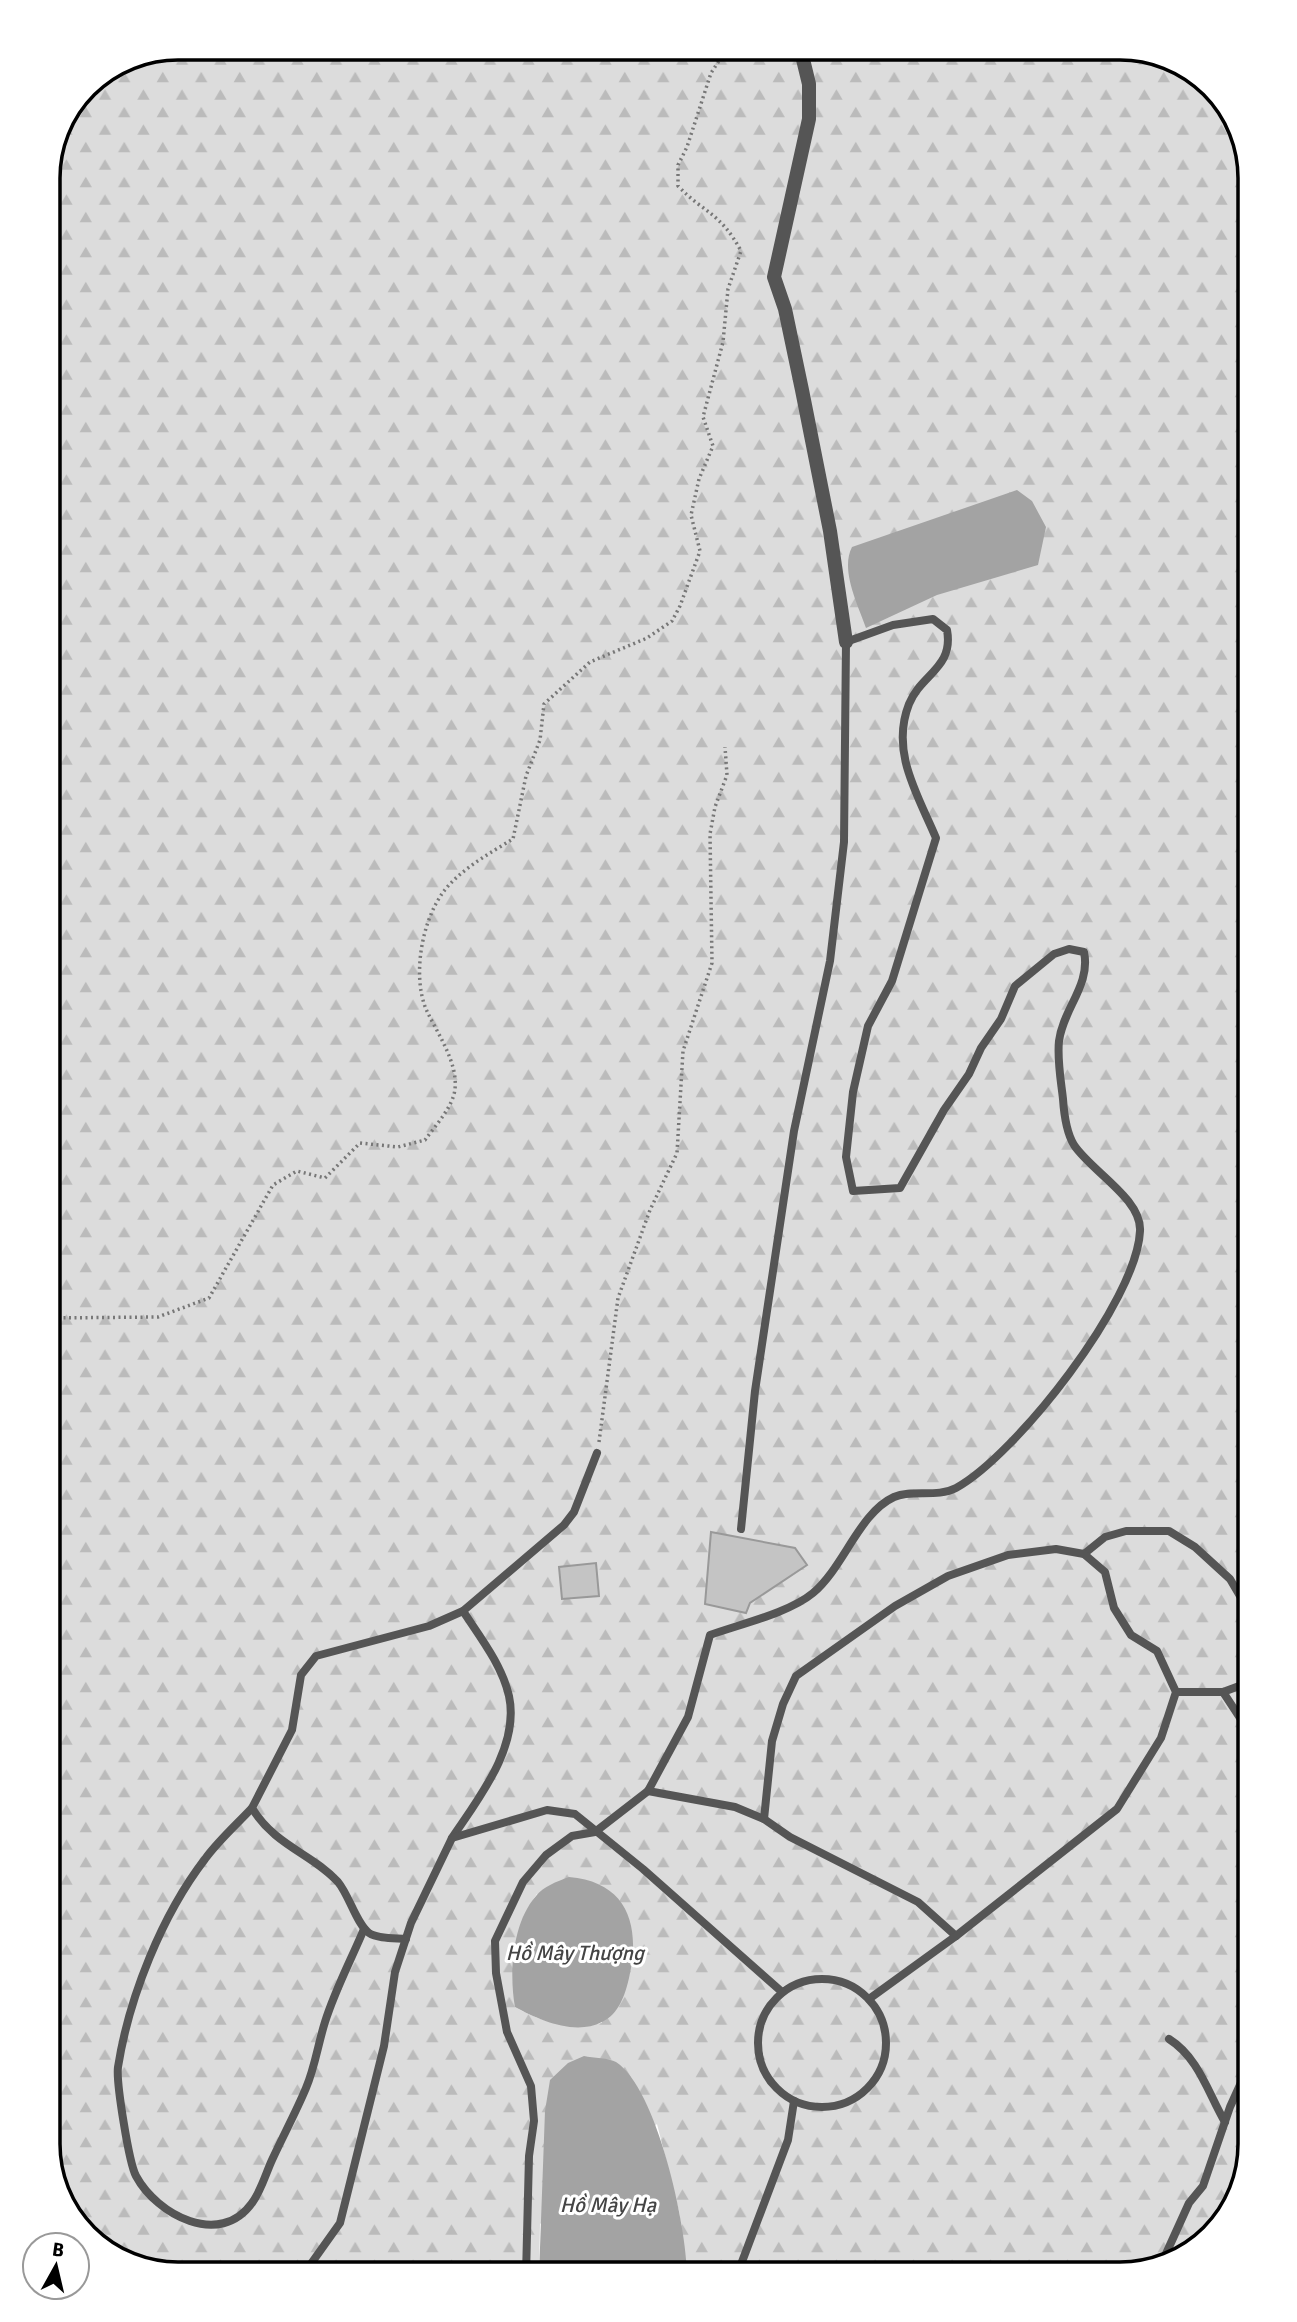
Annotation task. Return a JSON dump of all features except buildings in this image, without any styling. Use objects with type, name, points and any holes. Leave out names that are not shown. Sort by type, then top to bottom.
[{"type":"street","points":[[803,60],[809,84],[809,119],[774,277],[785,309],[827,518],[846,642]]},
{"type":"lane","points":[[526,2262],[529,2156],[534,2121],[531,2086],[507,2032],[496,1973],[495,1941],[523,1882],[546,1855],[572,1836],[595,1832],[648,1791],[688,1717],[710,1635],[811,1595],[850,1549],[866,1519],[894,1497],[953,1490],[976,1475],[1059,1389],[1104,1325],[1136,1252],[1141,1229],[1134,1209],[1073,1143],[1064,1116],[1059,1041],[1087,969],[1084,952],[1069,949],[1054,954],[1015,986],[1001,1018],[900,1188],[853,1191],[846,1157],[853,1092],[868,1026],[892,981],[936,838],[905,768],[902,737],[909,702],[944,660],[949,643],[947,630],[933,619],[893,625],[846,642],[845,842],[830,961],[792,1145],[755,1391],[741,1529]]},
{"type":"lane","points":[[364,1929],[339,1983],[307,2086],[252,2203],[237,2218],[210,2227],[187,2220],[147,2194],[134,2174],[128,2153],[118,2069],[137,1996],[161,1934],[205,1857],[252,1808],[292,1730],[301,1675],[316,1656],[429,1626],[463,1611],[564,1525],[574,1512],[597,1453]]},
{"type":"lane","points":[[1084,1554],[1105,1537],[1126,1531],[1169,1531],[1195,1547],[1230,1579],[1238,1593]]},
{"type":"lane","points":[[764,1819],[772,1741],[783,1704],[796,1676],[895,1606],[948,1576],[1008,1555],[1056,1549],[1084,1554],[1105,1572],[1114,1608],[1131,1634],[1157,1651],[1176,1692],[1161,1738],[1117,1809],[956,1936],[869,1999]]},
{"type":"lane","points":[[312,2262],[340,2223],[384,2046],[395,1972],[411,1923],[452,1838],[496,1770],[504,1750],[509,1698],[499,1671],[463,1611]]},
{"type":"lane","points":[[1176,1692],[1223,1692],[1238,1686]]},
{"type":"lane","points":[[1223,1692],[1238,1715]]},
{"type":"lane","points":[[648,1791],[735,1807],[764,1819],[790,1837],[918,1902],[956,1936]]},
{"type":"lane","points":[[252,1808],[259,1820],[281,1841],[330,1873],[349,1897],[364,1929],[372,1935],[406,1939]]},
{"type":"lane","points":[[452,1838],[547,1810],[575,1814],[643,1869],[782,1992]]},
{"type":"lane","points":[[817,1979],[854,1987],[869,1999],[881,2017],[886,2039],[884,2061],[874,2081],[858,2096],[837,2105],[815,2107],[794,2101],[776,2088],[763,2070],[758,2049],[763,2018],[782,1992],[799,1983],[817,1979]]},
{"type":"lane","points":[[1169,2039],[1183,2048],[1196,2064],[1225,2123]]},
{"type":"lane","points":[[1166,2253],[1189,2203],[1203,2186],[1238,2092]]},
{"type":"lane","points":[[742,2262],[788,2140],[794,2101]]},
{"type":"path","points":[[60,1318],[158,1317],[209,1298],[273,1185],[297,1171],[326,1178],[360,1143],[398,1147],[425,1140],[443,1114],[455,1090],[447,1049],[425,1007],[419,975],[427,925],[444,891],[484,856],[513,839],[526,776],[540,740],[544,704],[590,662],[647,638],[672,621],[699,551],[691,515],[699,478],[713,446],[703,417],[723,342],[728,289],[741,251],[729,229],[716,214],[678,186],[678,165],[687,147],[711,73],[720,60]]},
{"type":"path","points":[[597,1453],[618,1298],[650,1210],[677,1153],[683,1051],[712,963],[710,834],[715,807],[727,775],[725,747]]},
{"type":"green space","points":[[1127,60],[1158,66],[1185,79],[1197,89],[1222,118],[1235,154],[1238,177],[1238,2145],[1231,2183],[1218,2210],[1197,2233],[1165,2254],[1143,2260],[685,2262],[679,2211],[657,2124],[540,2224],[539,2262],[154,2260],[125,2250],[100,2233],[75,2204],[62,2168],[60,170],[68,132],[79,112],[94,94],[112,79],[132,68],[154,62]],"holes":[[[537,1894],[602,2023],[557,2023],[515,2007],[515,1962],[519,1934]]]},
{"type":"water","points":[[1017,490],[1032,501],[1046,527],[1038,565],[937,595],[866,628],[849,577],[852,547]]},
{"type":"water","name":"Hồ Mây Thượng","points":[[569,1877],[589,1881],[617,1897],[626,1910],[631,1925],[632,1959],[623,1997],[608,2019],[591,2026],[569,2027],[546,2021],[515,2007],[513,1994],[514,1949],[528,1907],[539,1893]]},
{"type":"water","name":"Hồ Mây Hạ","points":[[584,2056],[605,2059],[616,2062],[631,2077],[644,2099],[667,2160],[682,2225],[686,2262],[539,2262],[545,2111],[550,2080],[568,2063]]}]
